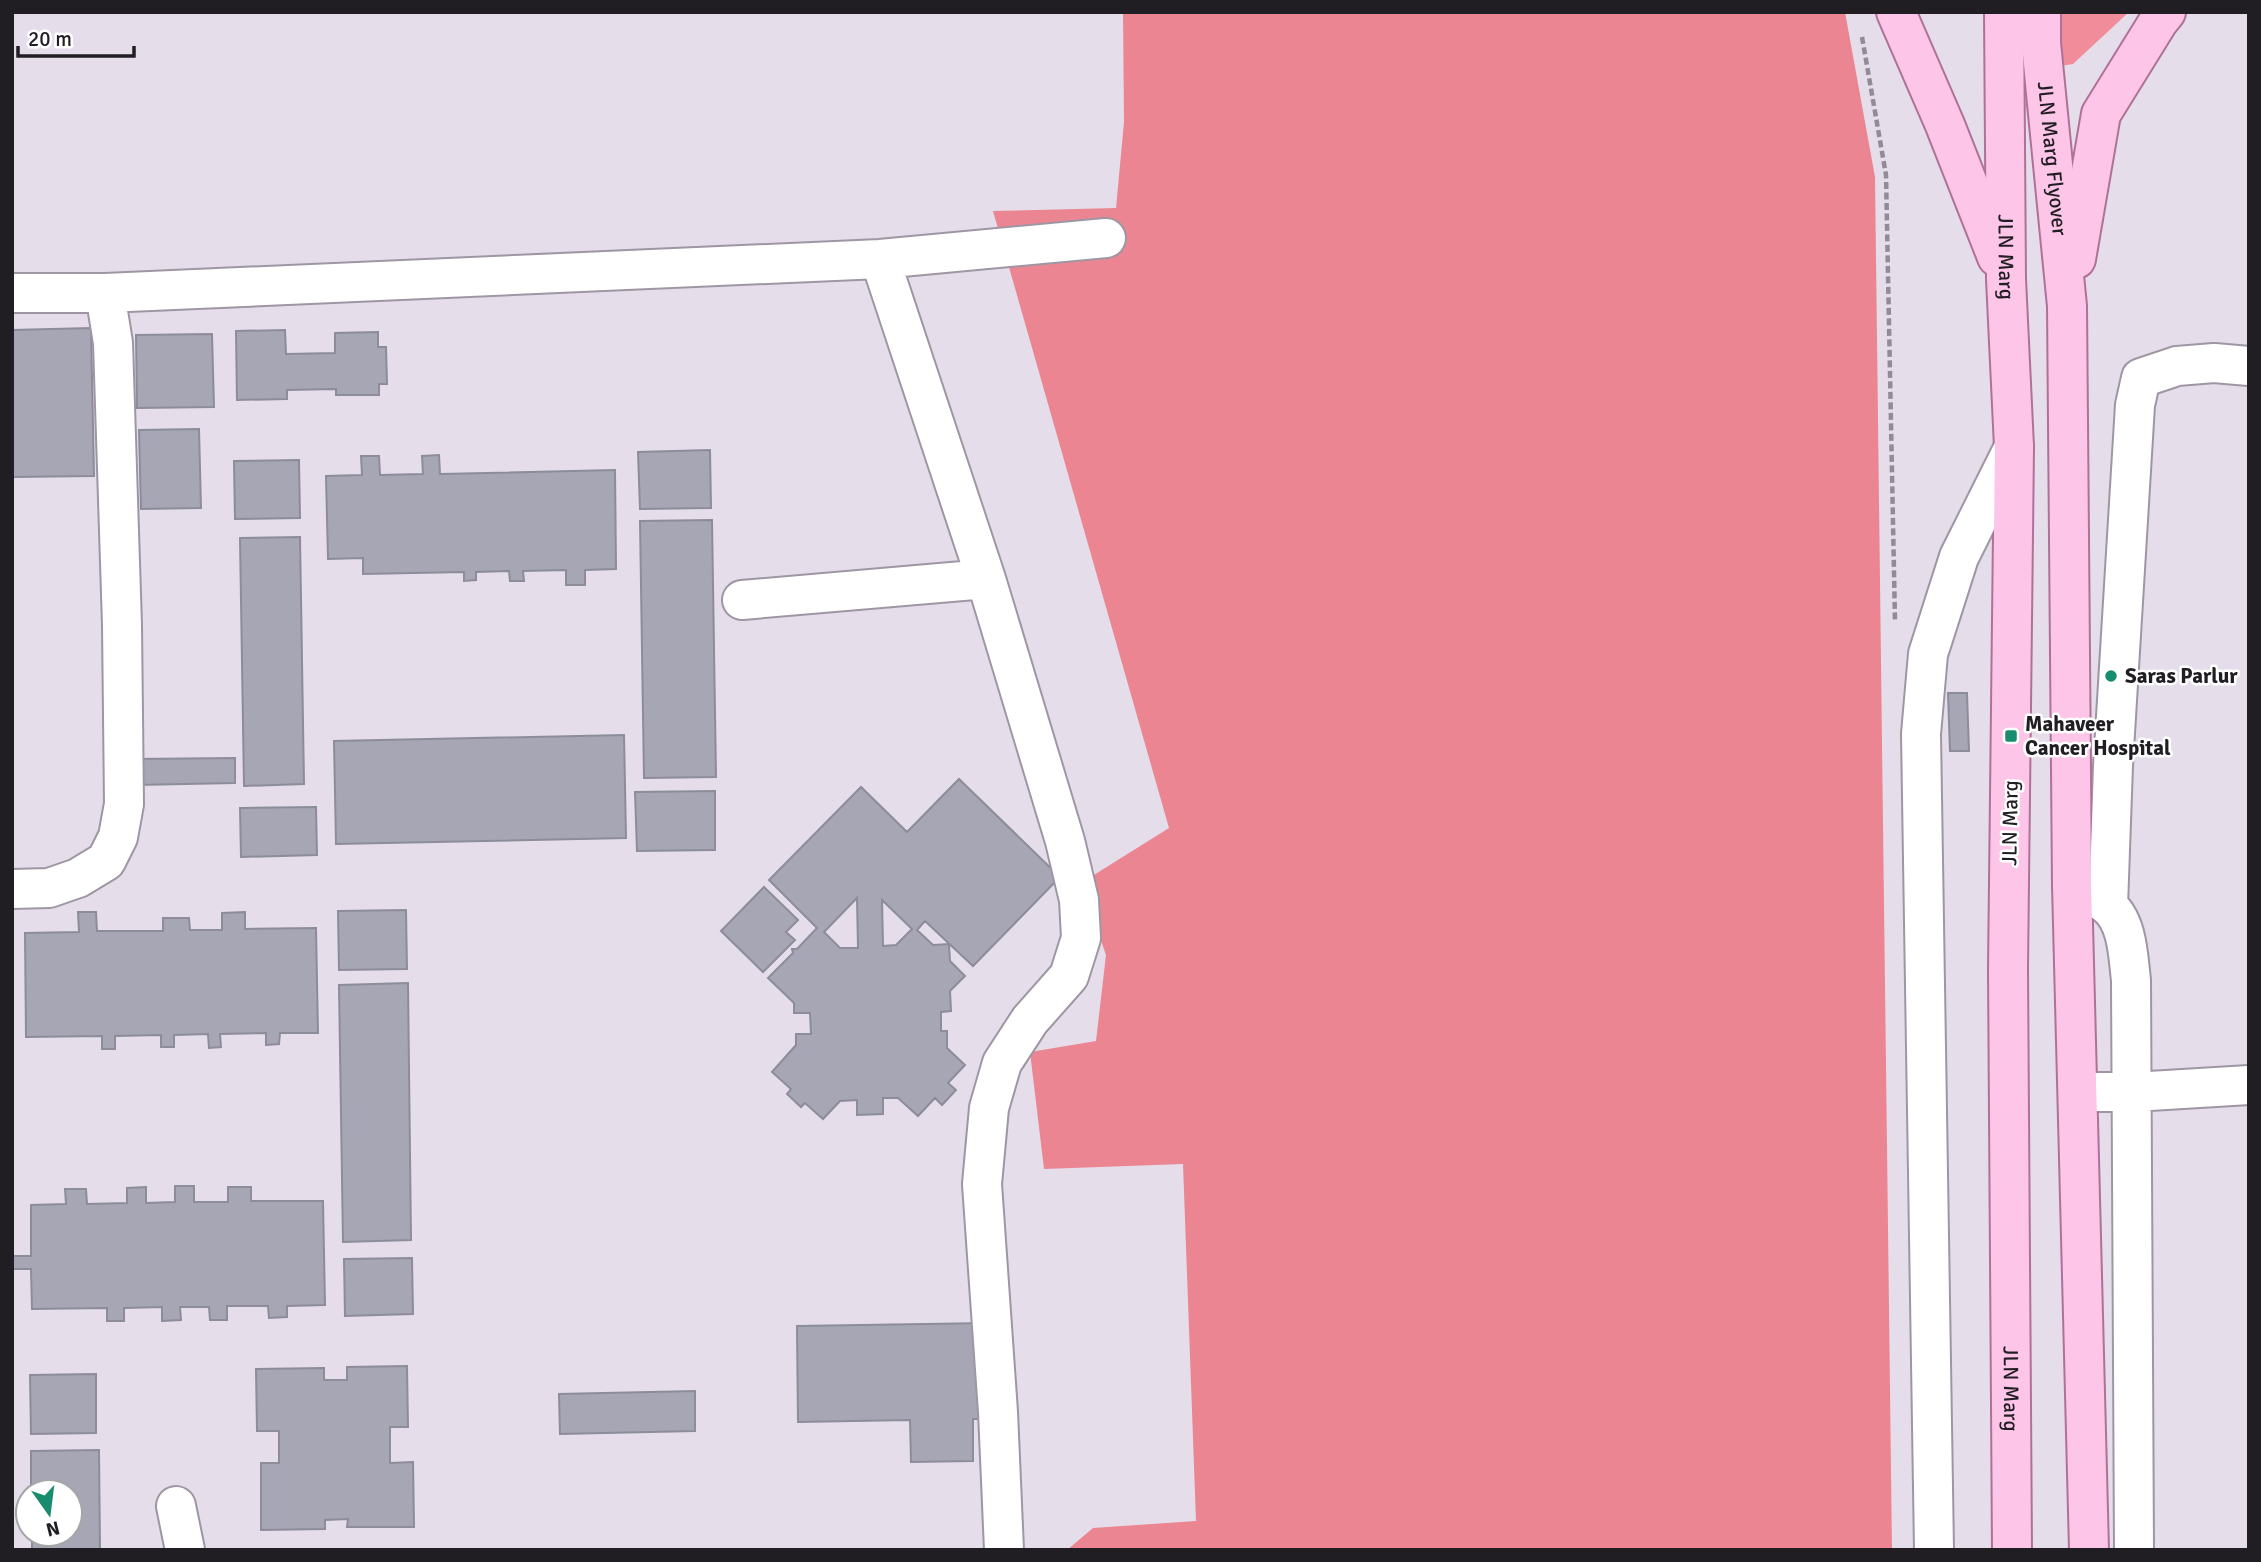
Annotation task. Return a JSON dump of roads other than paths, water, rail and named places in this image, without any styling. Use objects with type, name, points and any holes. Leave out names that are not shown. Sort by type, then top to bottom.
[{"type":"main road","points":[[1896,12],[2006,278]]},
{"type":"main road","name":"JLN Marg","points":[[2004,12],[2006,278],[2014,447],[2008,969],[2012,1550]]},
{"type":"main road","name":"JLN Marg Flyover","points":[[2040,12],[2067,306]]},
{"type":"main road","points":[[2089,1550],[2072,886],[2067,306],[2101,114],[2166,12]]},
{"type":"street","points":[[12,293],[105,293],[880,259],[1106,238]]},
{"type":"street","points":[[880,259],[986,579],[1065,841],[1079,900],[1080,938],[1069,976],[1030,1020],[1002,1063],[989,1108],[982,1184],[998,1412],[1004,1550]]},
{"type":"street","points":[[12,889],[49,888],[78,878],[106,861],[118,837],[124,804],[122,625],[113,343],[105,293]]},
{"type":"street","points":[[2108,906],[2113,752],[2134,405],[2141,378],[2177,366],[2214,363],[2249,366]]},
{"type":"street","points":[[1934,1550],[1921,734],[1928,654],[1959,556],[2014,447]]},
{"type":"street","points":[[742,600],[986,579]]},
{"type":"street","points":[[2072,886],[2108,906],[2119,921],[2126,940],[2131,980],[2134,1550]]},
{"type":"street","points":[[2078,1092],[2133,1092],[2249,1085]]},
{"type":"street","points":[[176,1506],[185,1550]]},
{"type":"place","name":"Saras Parlur","points":[[2111,676]]},
{"type":"place","name":"Mahaveer Cancer Hospital","points":[[2011,736]]}]
